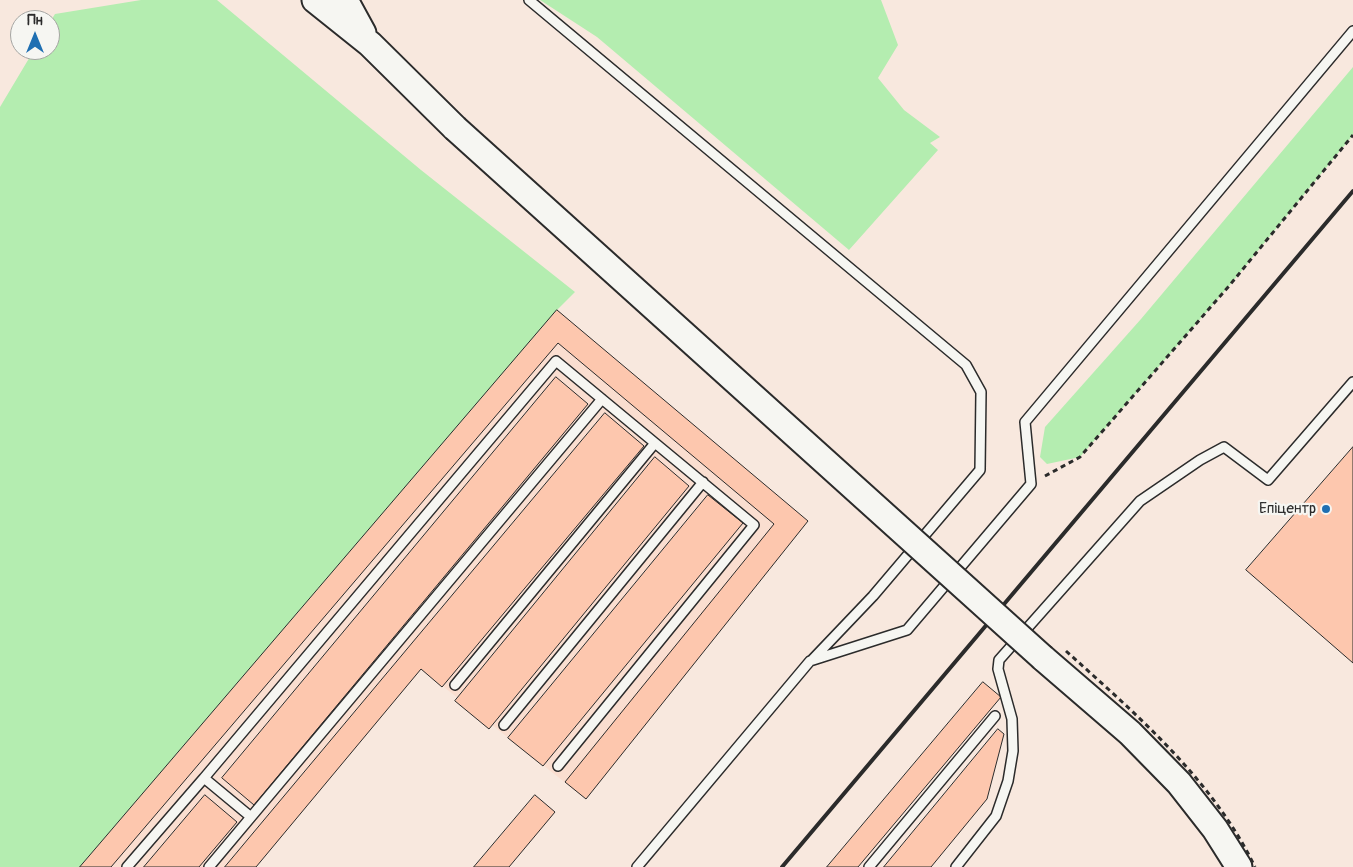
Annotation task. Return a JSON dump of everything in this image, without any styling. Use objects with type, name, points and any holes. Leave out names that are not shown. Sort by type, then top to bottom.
[{"type":"street","points":[[316,0],[370,44],[455,128],[1043,658],[1130,733],[1185,791],[1216,829],[1239,867]]},
{"type":"street","points":[[345,0],[370,44]]},
{"type":"lane","points":[[529,0],[966,364],[981,392],[980,470],[873,596],[810,661],[637,867]]},
{"type":"lane","points":[[810,661],[907,630],[1031,484],[1025,422],[1353,31]]},
{"type":"lane","points":[[127,867],[556,361],[754,525],[558,766]]},
{"type":"lane","points":[[956,867],[996,816],[1008,781],[1013,751],[1012,719],[998,669],[999,660],[1140,501],[1200,460],[1224,447],[1268,480],[1353,382]]},
{"type":"lane","points":[[209,867],[602,399]]},
{"type":"lane","points":[[455,685],[655,443]]},
{"type":"lane","points":[[504,726],[703,482]]},
{"type":"lane","points":[[869,867],[995,716]]},
{"type":"lane","points":[[204,778],[251,817]]},
{"type":"path","points":[[1031,484],[1080,457],[1229,286],[1353,134]]},
{"type":"shaded area","points":[[557,310],[808,521],[586,799],[421,669],[256,867],[80,867]]},
{"type":"green space","points":[[141,0],[217,0],[421,170],[575,292],[557,310],[80,867],[0,867],[0,107],[28,60],[60,60],[60,13]]},
{"type":"green space","points":[[540,0],[881,0],[898,45],[878,78],[904,110],[940,137],[930,143],[938,150],[849,250],[597,37]]},
{"type":"green space","points":[[1353,67],[1353,135],[1229,286],[1080,457],[1047,464],[1040,457],[1045,427],[1141,319]]},
{"type":"building","points":[[557,310],[808,521],[586,799],[565,782],[774,524],[558,343],[111,867],[80,867]]},
{"type":"building","points":[[556,377],[588,404],[254,805],[222,778]]},
{"type":"building","points":[[605,413],[644,446],[442,687],[421,669],[256,867],[225,867]]},
{"type":"building","name":"Епіцентр","points":[[1353,447],[1353,663],[1246,570]]},
{"type":"building","points":[[655,457],[689,486],[489,729],[455,701]]},
{"type":"building","points":[[708,495],[743,523],[543,766],[508,738]]},
{"type":"building","points":[[983,682],[1001,697],[858,867],[827,867]]},
{"type":"building","points":[[998,729],[1004,734],[987,799],[931,867],[884,867]]},
{"type":"building","points":[[205,795],[237,822],[199,867],[144,867]]},
{"type":"building","points":[[535,795],[555,812],[509,867],[474,867]]},
{"type":"railway","points":[[782,867],[1353,191]]},
{"type":"place","name":"Епіцентр","points":[[1326,509]]}]
